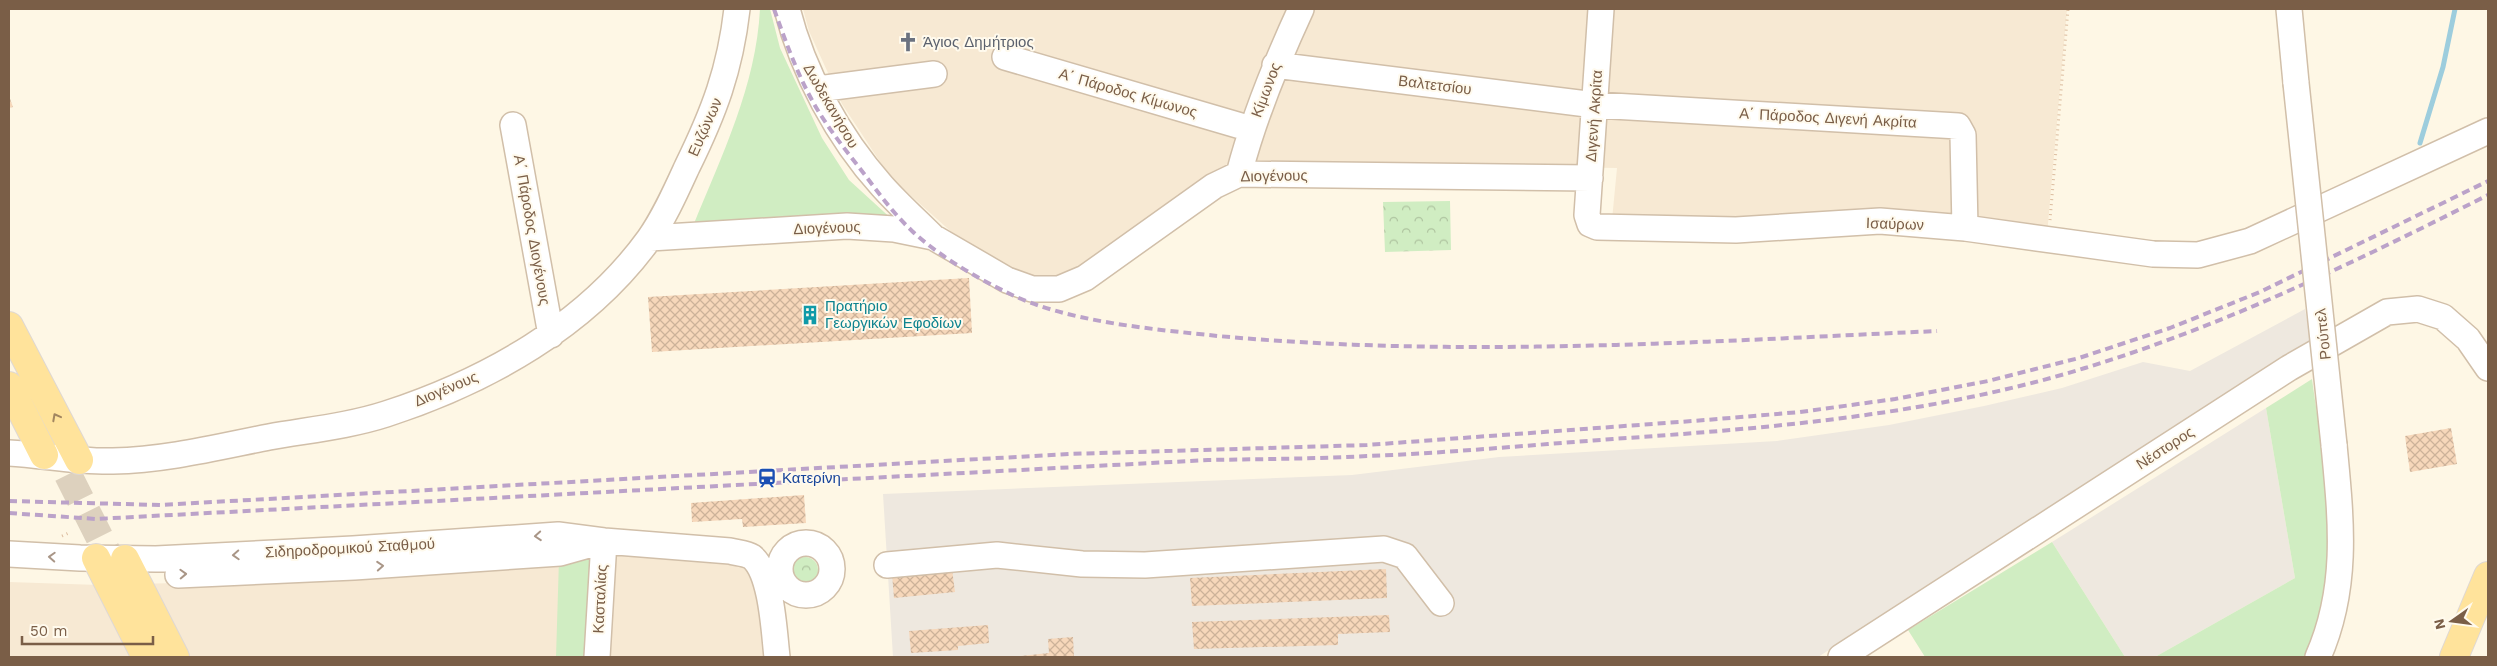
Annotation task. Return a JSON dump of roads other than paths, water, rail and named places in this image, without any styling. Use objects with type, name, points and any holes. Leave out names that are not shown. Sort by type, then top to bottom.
[{"type":"main road","points":[[9,326],[62,458]]},
{"type":"main road","points":[[9,357],[32,402]]},
{"type":"main road","points":[[9,386],[62,458]]},
{"type":"main road","points":[[115,567],[146,645],[159,657]]},
{"type":"main road","points":[[115,567],[175,657]]},
{"type":"main road","points":[[2454,657],[2488,576]]},
{"type":"street","name":"Ευζώνων","points":[[650,238],[698,146],[720,92],[733,38],[737,9]]},
{"type":"street","name":"Δωδεκανήσου","points":[[787,9],[804,58],[818,89],[842,133],[881,185],[933,237]]},
{"type":"street","name":"Κίμωνος","points":[[1239,174],[1251,129],[1275,65],[1301,9]]},
{"type":"street","name":"Διγενή Ακρίτα","points":[[1590,224],[1587,215],[1601,9]]},
{"type":"street","name":"Ρούπελ","points":[[2289,9],[2342,526],[2341,567],[2334,606],[2318,657]]},
{"type":"street","name":"Α΄ Πάροδος Κίμωνος","points":[[1005,57],[1251,129]]},
{"type":"street","name":"Βαλτετσίου","points":[[1275,65],[1595,106]]},
{"type":"street","points":[[818,89],[934,74]]},
{"type":"street","name":"Α΄ Πάροδος Διγενή Ακρίτα","points":[[1595,106],[1958,126],[1964,135],[1965,228]]},
{"type":"street","name":"Α΄ Πάροδος Διογένους","points":[[513,125],[551,336]]},
{"type":"street","name":"Ισαύρων","points":[[1590,224],[1597,227],[1736,230],[1880,221],[1965,228],[2153,254],[2198,255],[2250,241],[2488,131]]},
{"type":"street","name":"Διογένους","points":[[9,453],[62,458],[140,460],[166,457],[385,414],[472,379],[551,336],[595,299],[650,238],[847,226],[894,229],[933,237],[1007,280],[1032,288],[1059,289],[1085,278],[1214,186],[1239,174],[1590,178]]},
{"type":"street","name":"Νέστορος","points":[[1841,657],[1871,649],[2289,368],[2387,312],[2418,308],[2443,317],[2468,340],[2488,368]]},
{"type":"street","name":"Σιδηροδρομικού Σταθμού","points":[[115,567],[354,558],[558,535],[604,541],[730,551],[750,556],[759,566],[772,571],[772,613],[777,657]]},
{"type":"street","name":"Κασταλίας","points":[[597,657],[604,541]]},
{"type":"street","points":[[805,543],[819,546],[831,560],[833,569],[831,580],[826,588],[809,596],[794,593],[772,571],[788,550],[805,543]]},
{"type":"street","points":[[887,565],[996,555],[1082,564],[1145,565],[1384,550],[1405,556],[1441,603]]},
{"type":"street","points":[[9,554],[115,567]]},
{"type":"street","points":[[9,571],[115,567]]},
{"type":"street","points":[[772,613],[794,593]]},
{"type":"waterway","points":[[2420,143],[2443,67],[2455,9]]},
{"type":"tunnel","points":[[49,437],[121,580]]},
{"type":"railway","points":[[774,9],[796,68],[817,110],[840,143],[899,218],[944,257],[969,272],[1006,292],[1055,311],[1109,323],[1218,336],[1308,343],[1398,346],[1578,346],[1937,331]]},
{"type":"railway","points":[[9,501],[160,505],[1069,454],[1367,445],[1800,412],[1895,399],[1988,381],[2079,358],[2170,328],[2260,292],[2488,181]]},
{"type":"railway","points":[[9,513],[96,519],[1208,460],[1398,455],[1732,430],[1851,417],[1969,397],[2027,384],[2137,351],[2240,312],[2290,290],[2390,244],[2488,195]]},
{"type":"place","name":"Άγιος Δημήτριος","points":[[908,42]]},
{"type":"place","name":"Πρατήριο Γεωργικών Εφοδίων","points":[[810,315]]},
{"type":"place","name":"Κατερίνη","points":[[767,478]]}]
